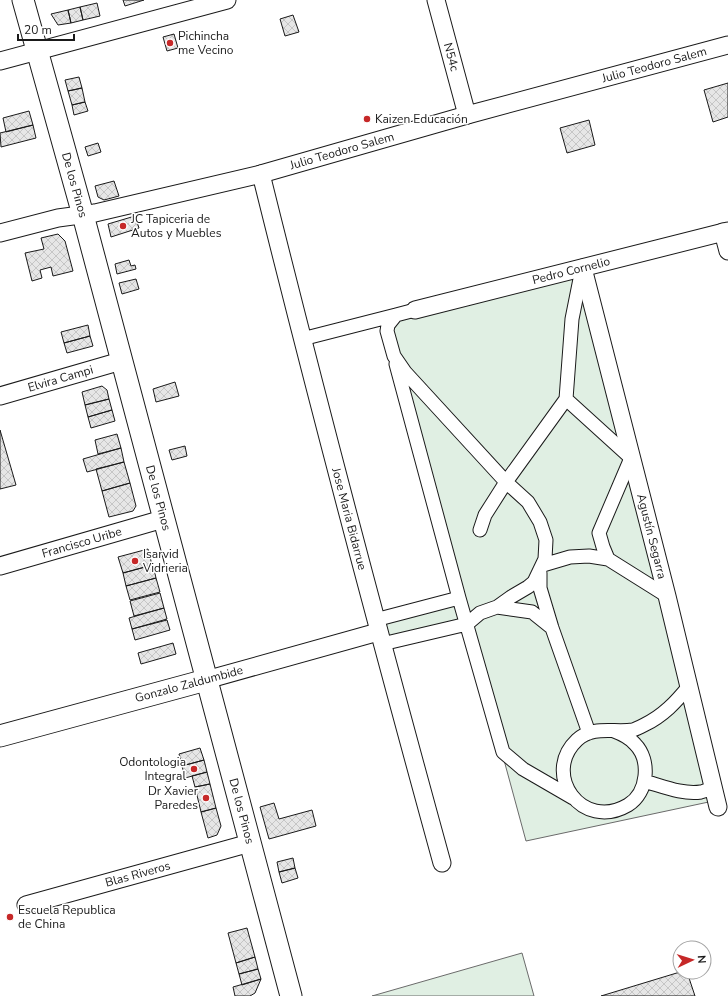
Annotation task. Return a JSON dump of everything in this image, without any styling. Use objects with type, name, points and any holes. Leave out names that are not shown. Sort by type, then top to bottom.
[{"type":"street","name":"De los Pinos","points":[[23,0],[83,215],[291,996]]},
{"type":"street","name":"N54c","points":[[436,0],[467,115]]},
{"type":"street","points":[[0,61],[217,1]]},
{"type":"street","name":"Julio Teodoro Salem","points":[[0,233],[58,218],[83,215],[261,174],[467,115],[728,45]]},
{"type":"street","name":"Jose Maria Bidarrue","points":[[261,174],[302,339],[379,632],[442,863]]},
{"type":"street","points":[[726,231],[728,251]]},
{"type":"street","name":"Pedro Cornelio","points":[[415,310],[726,231]]},
{"type":"street","points":[[480,530],[485,516],[506,482],[566,399],[572,319],[583,268]]},
{"type":"street","name":"Agustín Segarra","points":[[583,268],[714,787],[723,806]]},
{"type":"street","points":[[302,339],[415,310]]},
{"type":"street","points":[[396,315],[388,325],[394,356],[459,598],[503,752],[523,769],[573,798],[582,806],[594,811],[607,812],[620,809],[631,803],[639,793],[644,781],[646,768],[636,745],[626,736],[614,731]]},
{"type":"street","points":[[379,632],[467,624],[480,613],[498,607],[534,582],[545,559],[546,540],[540,522],[528,502],[506,482],[405,372],[394,356]]},
{"type":"street","name":"Elvira Campi","points":[[0,396],[121,361]]},
{"type":"street","points":[[566,399],[631,458],[599,533],[602,547],[608,559]]},
{"type":"street","name":"Francisco Uribe","points":[[0,566],[163,519]]},
{"type":"street","points":[[541,568],[577,557],[589,556],[608,559],[667,596]]},
{"type":"street","points":[[541,568],[539,579],[540,588],[552,628],[589,733]]},
{"type":"street","points":[[379,632],[459,598]]},
{"type":"street","points":[[498,607],[532,612],[552,628]]},
{"type":"street","name":"Gonzalo Zaldumbide","points":[[0,736],[379,632]]},
{"type":"street","points":[[573,798],[566,787],[563,774],[569,749],[578,739],[589,733],[602,730],[634,730],[656,720],[677,701],[688,686]]},
{"type":"street","points":[[644,781],[676,790],[691,792],[703,792],[714,787]]},
{"type":"street","name":"Blas Riveros","points":[[26,905],[250,844]]},
{"type":"green space","points":[[583,268],[718,800],[526,841],[467,624],[382,644],[375,620],[459,598],[390,338],[397,315]]},
{"type":"green space","points":[[522,953],[534,996],[372,996]]},
{"type":"building","points":[[123,0],[144,0],[125,6]]},
{"type":"building","points":[[97,3],[100,16],[83,20],[80,7]]},
{"type":"building","points":[[80,7],[83,20],[71,23],[68,10]]},
{"type":"building","points":[[68,10],[71,23],[58,25],[51,14]]},
{"type":"building","points":[[293,15],[299,32],[285,36],[280,19]]},
{"type":"building","name":"Pichincha me Vecino","points":[[174,34],[178,48],[167,51],[163,37]]},
{"type":"building","points":[[79,77],[82,88],[68,91],[65,80]]},
{"type":"building","points":[[728,83],[728,117],[713,122],[704,90]]},
{"type":"building","points":[[82,88],[85,102],[72,105],[68,91]]},
{"type":"building","points":[[85,102],[88,111],[74,115],[72,105]]},
{"type":"building","points":[[29,111],[33,125],[6,132],[3,118]]},
{"type":"building","points":[[589,120],[595,145],[567,153],[560,128]]},
{"type":"building","points":[[33,125],[36,138],[1,147],[0,133]]},
{"type":"building","points":[[98,143],[101,152],[88,156],[85,147]]},
{"type":"building","points":[[114,181],[119,196],[104,200],[98,197],[95,186]]},
{"type":"building","name":"JC Tapiceria de Autos y Muebles","points":[[135,216],[139,228],[111,237],[108,224]]},
{"type":"building","points":[[58,234],[65,241],[73,271],[53,276],[51,267],[40,270],[42,278],[32,281],[25,253],[44,249],[41,238]]},
{"type":"building","points":[[129,260],[131,266],[135,265],[136,269],[117,274],[115,264]]},
{"type":"building","points":[[136,279],[139,289],[122,294],[119,283]]},
{"type":"building","points":[[88,325],[90,336],[64,343],[61,332]]},
{"type":"building","points":[[90,336],[93,346],[67,353],[64,343]]},
{"type":"building","points":[[175,382],[179,396],[156,402],[153,389]]},
{"type":"building","points":[[102,386],[107,390],[109,399],[85,405],[82,392]]},
{"type":"building","points":[[109,399],[112,410],[88,417],[85,405]]},
{"type":"building","points":[[112,410],[115,421],[91,428],[88,417]]},
{"type":"building","points":[[0,430],[16,485],[0,489]]},
{"type":"building","points":[[117,434],[121,448],[98,454],[95,440]]},
{"type":"building","points":[[185,446],[187,456],[172,460],[169,450]]},
{"type":"building","points":[[121,448],[124,462],[87,472],[83,459]]},
{"type":"building","points":[[124,462],[130,483],[102,491],[96,469]]},
{"type":"building","points":[[130,483],[136,506],[133,511],[109,517],[102,491]]},
{"type":"building","name":"Isarvid Vidrieria","points":[[148,549],[152,565],[123,573],[118,557]]},
{"type":"building","points":[[153,565],[156,578],[126,586],[123,573]]},
{"type":"building","points":[[156,578],[160,592],[130,600],[126,586]]},
{"type":"building","points":[[160,593],[164,608],[134,616],[130,601]]},
{"type":"building","points":[[164,608],[167,619],[132,629],[129,618]]},
{"type":"building","points":[[167,620],[170,630],[135,640],[132,629]]},
{"type":"building","points":[[173,643],[176,654],[141,664],[138,653]]},
{"type":"building","points":[[200,748],[204,760],[182,766],[179,754]]},
{"type":"building","name":"Odontologia Integral","points":[[204,760],[207,772],[185,778],[182,766]]},
{"type":"building","points":[[207,772],[210,784],[195,787],[192,776]]},
{"type":"building","name":"Dr Xavier Paredes","points":[[210,784],[216,808],[201,812],[195,787]]},
{"type":"building","points":[[274,803],[279,819],[312,810],[316,826],[269,839],[260,807]]},
{"type":"building","points":[[216,808],[221,826],[217,835],[208,838],[201,812]]},
{"type":"building","points":[[293,858],[295,868],[279,872],[277,862]]},
{"type":"building","points":[[295,868],[298,878],[282,883],[279,872]]},
{"type":"building","points":[[247,928],[255,957],[236,963],[228,933]]},
{"type":"building","points":[[255,957],[258,969],[239,974],[236,963]]},
{"type":"building","points":[[258,969],[261,979],[242,985],[239,974]]},
{"type":"building","points":[[672,974],[672,980],[690,980],[695,996],[601,996]]},
{"type":"building","points":[[261,979],[255,993],[250,996],[235,996],[233,987]]},
{"type":"place","name":"Pichincha me Vecino","points":[[170,43]]},
{"type":"place","name":"Kaizen Educación","points":[[367,119]]},
{"type":"place","name":"JC Tapiceria de Autos y Muebles","points":[[123,226]]},
{"type":"place","name":"Isarvid Vidrieria","points":[[135,561]]},
{"type":"place","name":"Odontologia Integral","points":[[194,769]]},
{"type":"place","name":"Dr Xavier Paredes","points":[[206,798]]},
{"type":"place","name":"Escuela Republica de China","points":[[10,917]]}]
